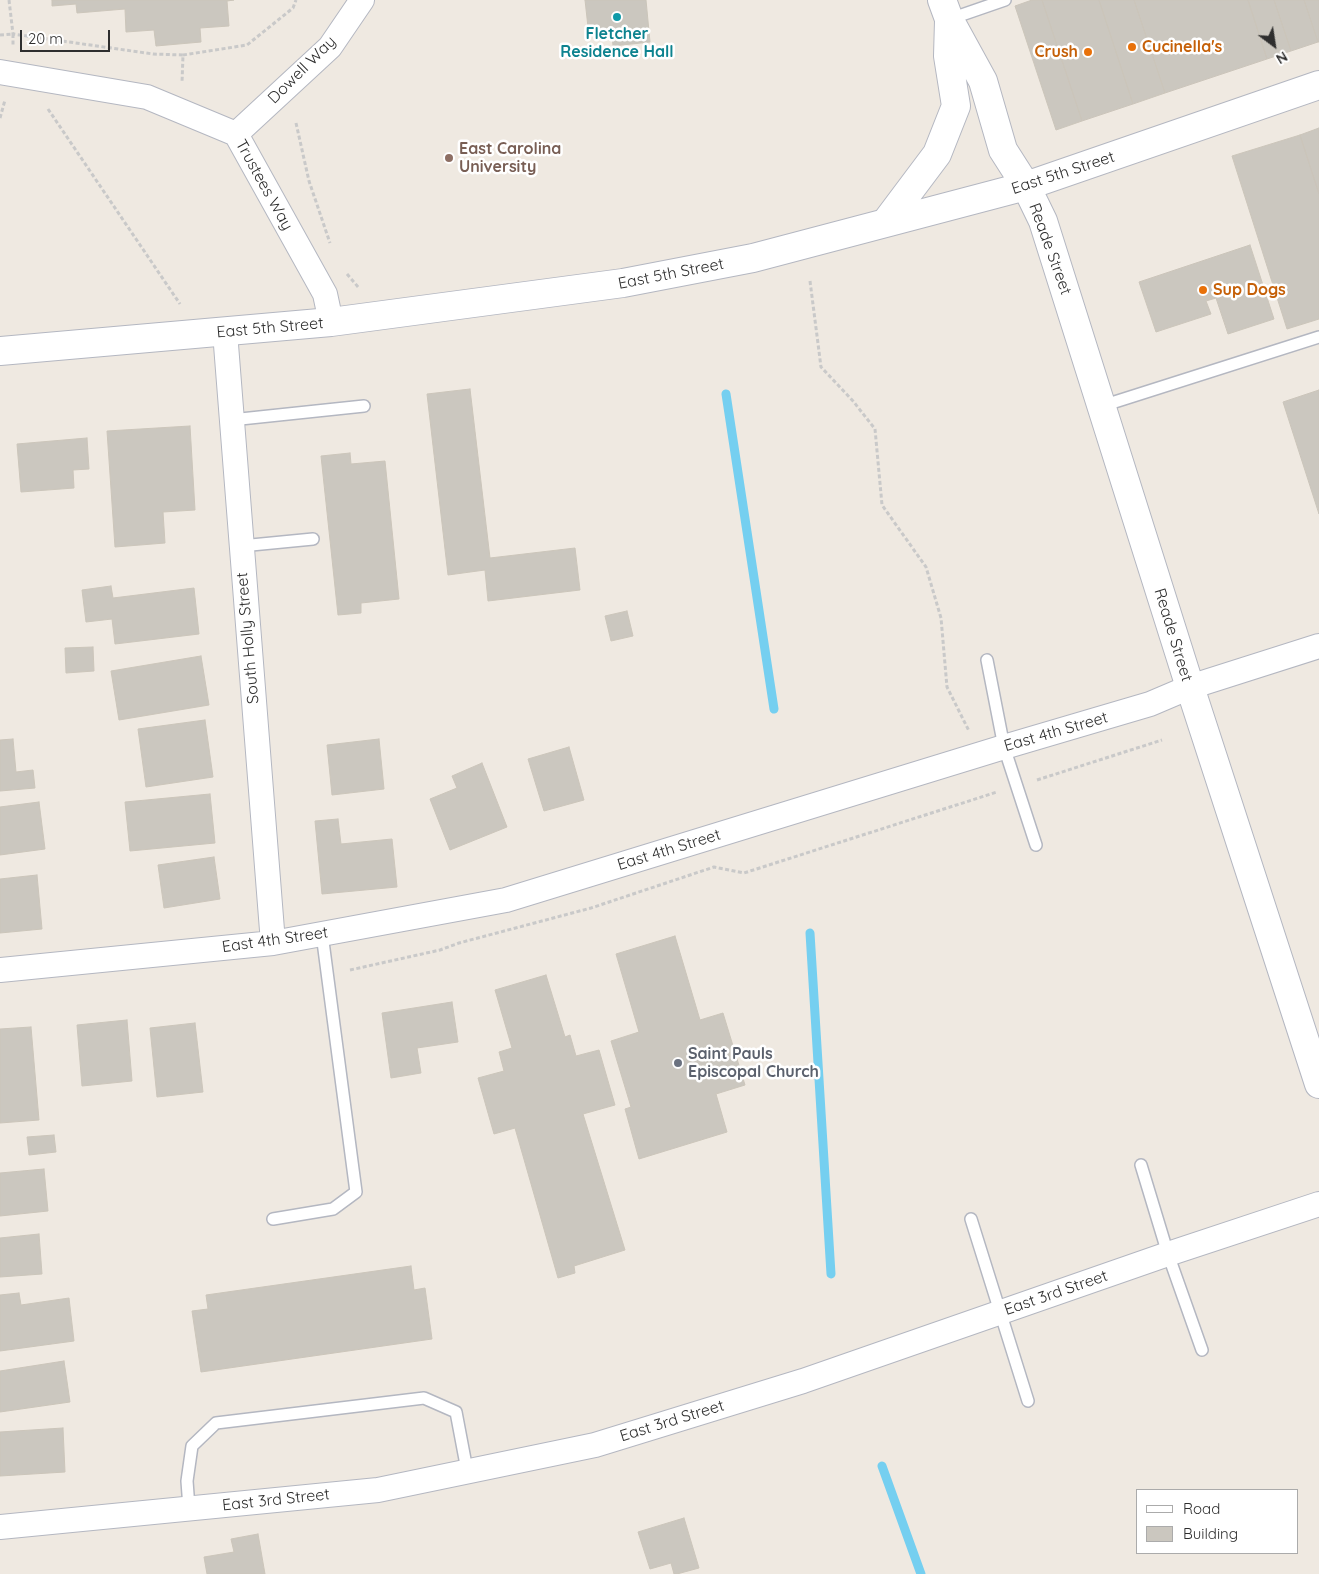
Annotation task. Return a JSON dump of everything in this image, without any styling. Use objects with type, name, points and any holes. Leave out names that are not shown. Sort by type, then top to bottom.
[{"type":"main road","name":"Reade Street","points":[[945,10],[983,82],[1003,150],[1026,186],[1043,221],[1190,687],[1319,1084]]},
{"type":"main road","points":[[886,222],[937,154],[956,106],[948,56],[945,10]]},
{"type":"main road","name":"East 5th Street","points":[[0,351],[331,322],[623,283],[753,258],[1026,186],[1319,85]]},
{"type":"street","name":"Dowell Way","points":[[236,134],[330,47],[362,0]]},
{"type":"street","name":"Trustees Way","points":[[0,72],[147,97],[236,134],[325,294],[331,322]]},
{"type":"street","name":"South Holly Street","points":[[225,332],[273,943]]},
{"type":"street","name":"East 4th Street","points":[[0,970],[273,943],[506,900],[1150,704],[1190,687],[1319,646]]},
{"type":"street","name":"East 3rd Street","points":[[0,1527],[378,1490],[467,1470],[595,1445],[803,1381],[1168,1254],[1319,1204]]},
{"type":"lane","points":[[945,10],[1005,0]]},
{"type":"lane","points":[[1101,406],[1319,336]]},
{"type":"lane","points":[[231,420],[364,406]]},
{"type":"lane","points":[[241,546],[313,540]]},
{"type":"lane","points":[[987,660],[1004,747],[1036,845]]},
{"type":"lane","points":[[273,1219],[333,1209],[356,1192],[322,934]]},
{"type":"lane","points":[[1141,1165],[1168,1254],[1202,1350]]},
{"type":"lane","points":[[971,1220],[1028,1401]]},
{"type":"lane","points":[[189,1508],[187,1481],[192,1446],[216,1424],[424,1398],[456,1412],[467,1470]]},
{"type":"path","points":[[9,0],[13,34],[153,54],[184,55],[247,46],[293,8],[296,0]]},
{"type":"path","points":[[180,111],[184,55]]},
{"type":"path","points":[[48,109],[180,304]]},
{"type":"path","points":[[296,123],[309,181],[332,249]]},
{"type":"path","points":[[345,271],[360,291]]},
{"type":"path","points":[[810,281],[821,367],[875,429],[882,505],[926,567],[941,618],[947,687],[970,733],[999,722]]},
{"type":"path","points":[[350,970],[440,950],[459,943],[591,908],[714,867],[744,873],[1162,740]]},
{"type":"building","points":[[52,0],[234,0],[227,1],[229,26],[200,28],[201,42],[156,46],[154,30],[126,32],[125,9],[77,13],[76,4],[52,6]]},
{"type":"building","name":"Fletcher Residence Hall","points":[[585,0],[646,0],[650,42],[613,46],[612,33],[589,36]]},
{"type":"building","points":[[1032,0],[1042,0],[1082,121],[1056,130],[1015,6]]},
{"type":"building","name":"Crush","points":[[1042,0],[1099,0],[1133,104],[1082,121]]},
{"type":"building","name":"Cucinella's","points":[[1099,0],[1134,0],[1165,93],[1133,104]]},
{"type":"building","points":[[1134,0],[1248,0],[1267,59],[1165,93]]},
{"type":"building","points":[[1248,0],[1274,0],[1291,51],[1267,59]]},
{"type":"building","points":[[1274,0],[1304,0],[1318,42],[1291,51]]},
{"type":"building","points":[[1304,0],[1319,0],[1319,42],[1318,42]]},
{"type":"building","points":[[1319,128],[1319,194],[1300,135]]},
{"type":"building","points":[[1300,135],[1319,194],[1319,319],[1287,329],[1232,156]]},
{"type":"building","name":"Sup Dogs","points":[[1250,245],[1274,319],[1228,334],[1216,298],[1206,301],[1211,314],[1156,332],[1139,282]]},
{"type":"building","points":[[470,389],[490,558],[575,548],[580,590],[488,601],[485,570],[448,575],[427,394]]},
{"type":"building","points":[[1319,390],[1319,514],[1283,402]]},
{"type":"building","points":[[190,426],[195,510],[163,512],[165,543],[115,547],[107,431]]},
{"type":"building","points":[[87,438],[89,469],[73,470],[74,488],[21,492],[17,444]]},
{"type":"building","points":[[350,453],[351,464],[385,461],[399,599],[361,603],[361,613],[338,615],[321,456]]},
{"type":"building","points":[[111,586],[113,598],[194,588],[199,634],[115,644],[112,619],[86,622],[82,590]]},
{"type":"building","points":[[627,611],[633,636],[611,641],[605,616]]},
{"type":"building","points":[[93,647],[94,671],[66,673],[65,648]]},
{"type":"building","points":[[201,656],[209,705],[119,720],[111,671]]},
{"type":"building","points":[[205,720],[213,777],[146,787],[138,729]]},
{"type":"building","points":[[13,739],[16,772],[33,770],[35,788],[0,791],[0,740]]},
{"type":"building","points":[[379,739],[384,789],[332,795],[327,745]]},
{"type":"building","points":[[569,747],[584,800],[544,811],[528,759]]},
{"type":"building","points":[[482,763],[507,827],[450,850],[430,799],[457,788],[452,776]]},
{"type":"building","points":[[210,794],[215,843],[130,851],[125,802]]},
{"type":"building","points":[[39,802],[45,849],[0,855],[0,807]]},
{"type":"building","points":[[338,819],[341,844],[392,839],[397,887],[322,894],[315,821]]},
{"type":"building","points":[[214,857],[220,899],[164,908],[158,865]]},
{"type":"building","points":[[37,875],[42,929],[0,933],[0,879]]},
{"type":"building","name":"Saint Pauls Episcopal Church","points":[[675,936],[700,1020],[723,1013],[745,1085],[716,1094],[727,1132],[639,1159],[625,1109],[631,1107],[611,1041],[639,1032],[616,954]]},
{"type":"building","points":[[546,975],[565,1037],[570,1035],[576,1056],[599,1050],[615,1105],[583,1114],[625,1250],[574,1266],[575,1273],[558,1278],[515,1128],[494,1134],[478,1078],[504,1071],[499,1052],[512,1048],[495,990]]},
{"type":"building","points":[[452,1002],[458,1042],[417,1048],[421,1073],[391,1078],[382,1013]]},
{"type":"building","points":[[127,1020],[132,1081],[82,1086],[77,1025]]},
{"type":"building","points":[[195,1023],[203,1092],[157,1097],[150,1028]]},
{"type":"building","points":[[31,1027],[39,1120],[0,1123],[0,1029]]},
{"type":"building","points":[[54,1135],[56,1152],[29,1155],[27,1137]]},
{"type":"building","points":[[44,1169],[48,1211],[0,1216],[0,1173]]},
{"type":"building","points":[[39,1234],[42,1274],[0,1277],[0,1238]]},
{"type":"building","points":[[411,1266],[414,1290],[425,1288],[432,1339],[201,1372],[192,1311],[208,1309],[206,1295]]},
{"type":"building","points":[[19,1293],[21,1305],[69,1298],[74,1341],[0,1351],[0,1295]]},
{"type":"building","points":[[64,1361],[70,1402],[0,1412],[0,1371]]},
{"type":"building","points":[[63,1428],[65,1472],[0,1476],[0,1432]]},
{"type":"building","points":[[684,1518],[699,1568],[674,1574],[671,1563],[650,1569],[638,1532]]},
{"type":"building","points":[[258,1534],[265,1574],[207,1574],[204,1557],[234,1552],[231,1539]]},
{"type":"waterway","points":[[726,394],[774,709]]},
{"type":"waterway","points":[[810,933],[831,1274]]},
{"type":"waterway","points":[[882,1466],[921,1574]]},
{"type":"place","name":"Fletcher Residence Hall","points":[[617,17]]},
{"type":"place","name":"Cucinella's","points":[[1132,47]]},
{"type":"place","name":"Crush","points":[[1088,52]]},
{"type":"place","name":"East Carolina University","points":[[449,158]]},
{"type":"place","name":"Sup Dogs","points":[[1203,290]]},
{"type":"place","name":"Saint Pauls Episcopal Church","points":[[678,1063]]}]
